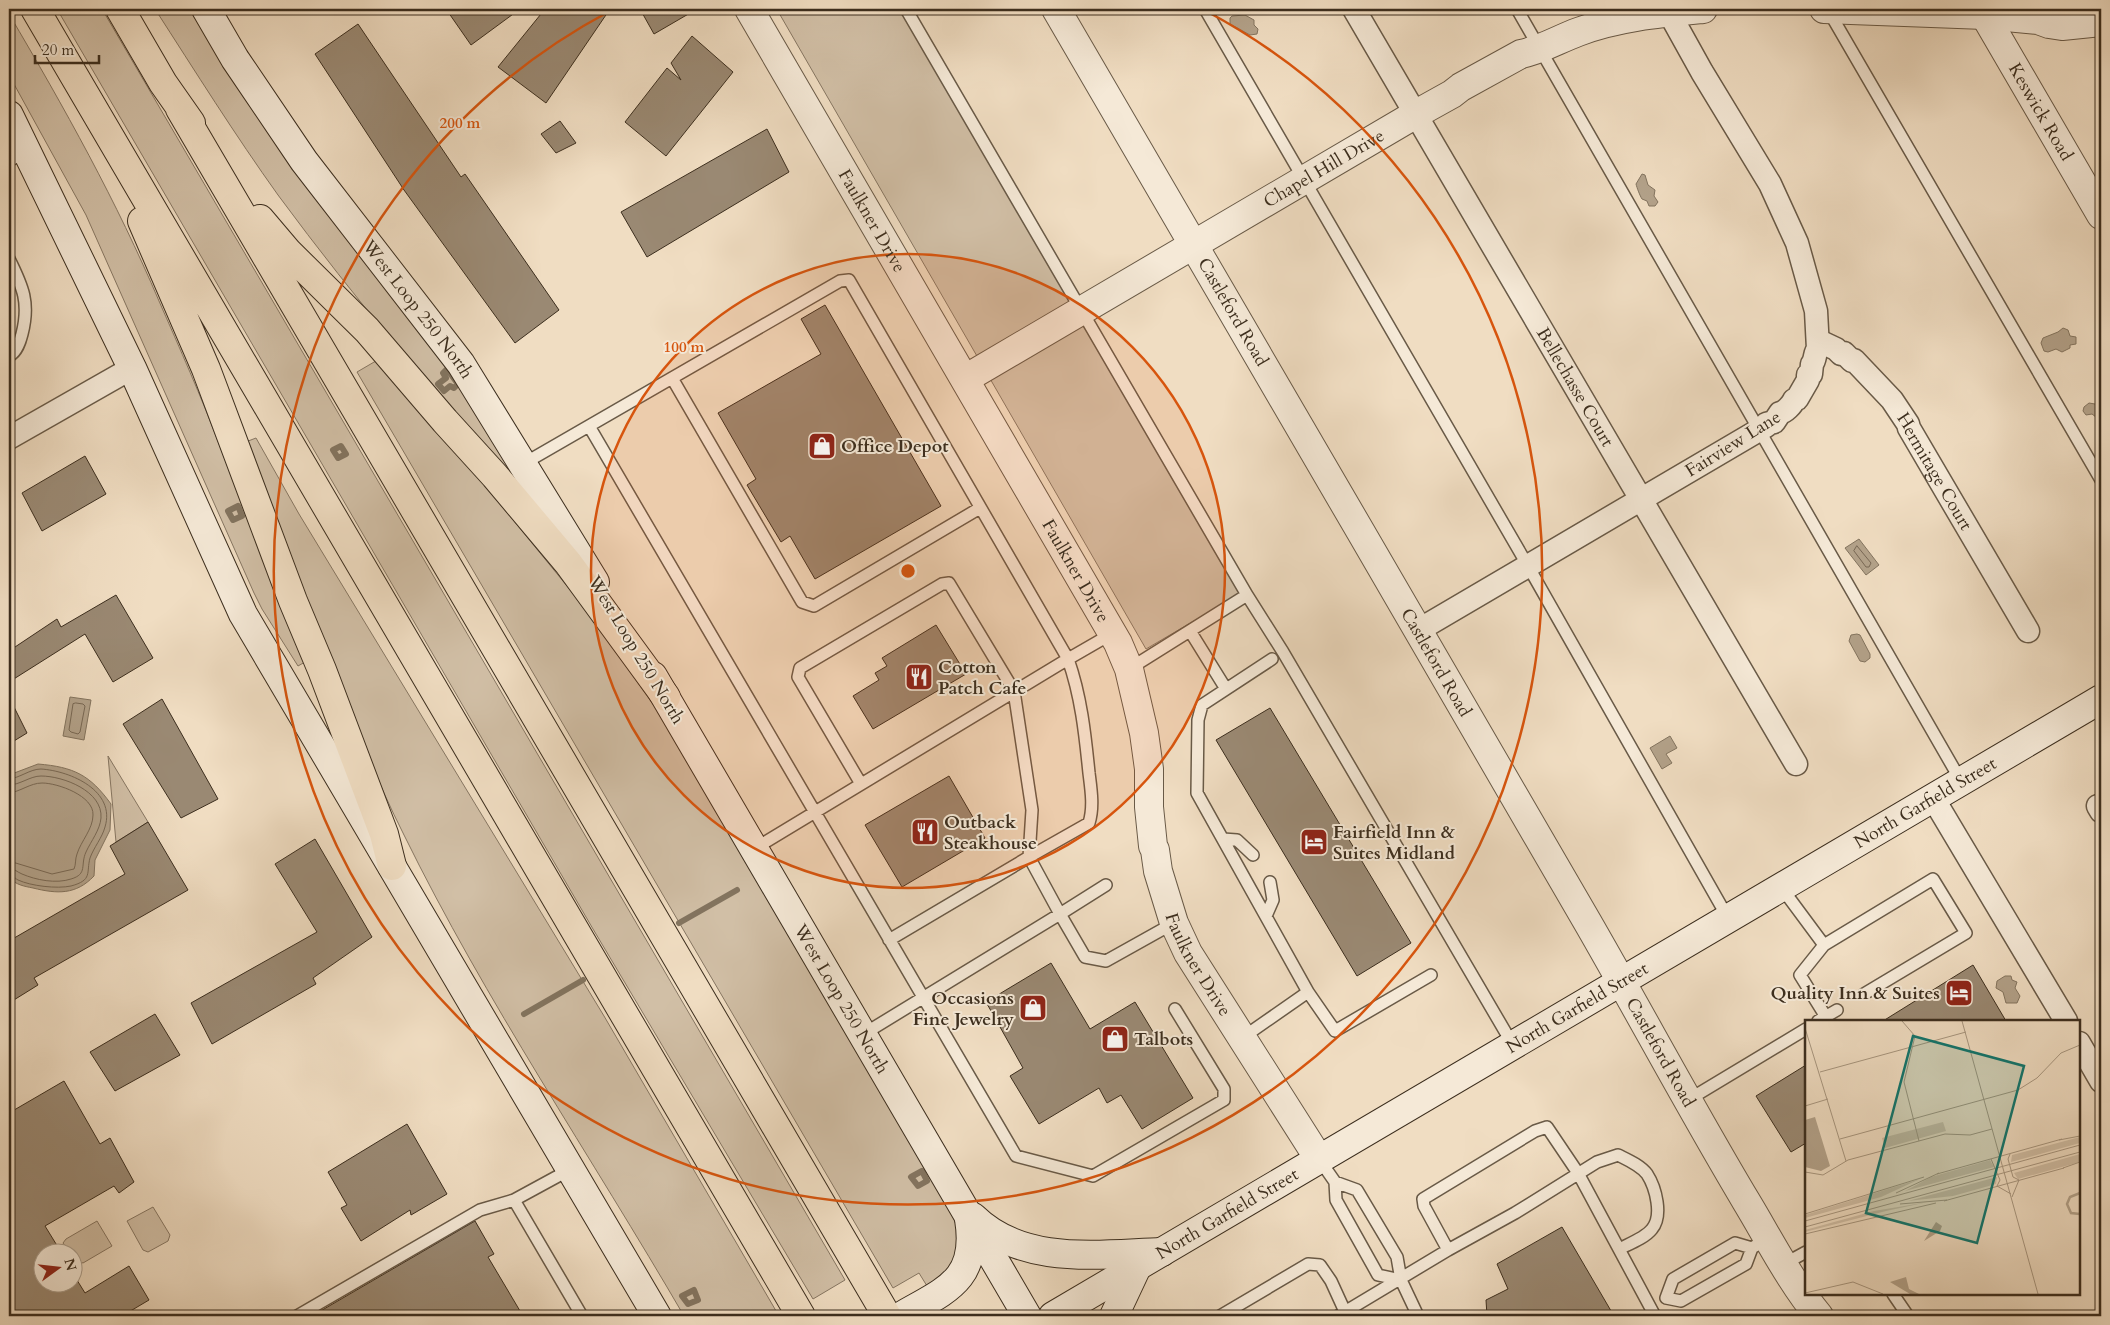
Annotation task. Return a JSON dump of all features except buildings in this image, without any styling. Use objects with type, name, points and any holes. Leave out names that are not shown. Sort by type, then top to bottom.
[{"type":"highway","points":[[120,9],[162,83],[249,206],[288,252],[368,330],[544,534],[614,624],[666,697]]},
{"type":"highway","points":[[37,13],[140,216],[206,369],[384,834],[392,866]]},
{"type":"highway","points":[[37,13],[799,1313]]},
{"type":"highway","points":[[180,109],[888,1316]]},
{"type":"main road","name":"West Loop 250 North","points":[[206,9],[235,59],[304,161],[462,364],[666,697],[1027,1316]]},
{"type":"main road","name":"Faulkner Drive","points":[[749,9],[1112,633],[1129,669],[1140,715],[1147,751],[1152,846],[1155,850],[1158,871],[1174,923],[1188,953],[1319,1159]]},
{"type":"main road","name":"Castleford Road","points":[[1056,9],[1195,244],[1621,981],[1687,1100],[1760,1243],[1795,1258],[1804,1296],[1819,1316]]},
{"type":"main road","name":"Chapel Hill Drive","points":[[965,378],[1521,54],[1578,32],[1615,22],[1668,11],[1703,9]]},
{"type":"main road","points":[[1826,9],[1983,12],[2038,20],[2062,26],[2101,22]]},
{"type":"main road","name":"Keswick Road","points":[[1983,12],[2101,214]]},
{"type":"main road","points":[[14,141],[132,368],[244,614],[655,1315]]},
{"type":"main road","name":"North Garfield Street","points":[[1053,1316],[2101,699]]},
{"type":"main road","points":[[965,1212],[985,1229],[1018,1246],[1065,1255],[1164,1252]]},
{"type":"main road","points":[[902,1316],[956,1282],[966,1265],[969,1255],[971,1235],[965,1212]]},
{"type":"main road","points":[[1114,1316],[1137,1268]]},
{"type":"street","name":"Bellechasse Court","points":[[1354,9],[1796,764]]},
{"type":"street","name":"Fairview Lane","points":[[1417,631],[1642,500],[1758,431],[1766,426],[1766,424],[1774,422],[1780,413],[1784,412],[1797,399],[1808,380],[1808,375],[1811,374],[1819,341],[1816,311],[1809,280],[1797,243],[1770,184],[1707,81],[1668,11]]},
{"type":"street","name":"Hermitage Court","points":[[1819,341],[1836,349],[1841,354],[1844,353],[1852,361],[1854,360],[1892,400],[1908,424],[2028,631]]},
{"type":"street","points":[[9,438],[132,368]]},
{"type":"street","points":[[1933,798],[2065,1020]]},
{"type":"street","points":[[2080,1045],[2101,1081]]},
{"type":"lane","points":[[906,9],[1083,310],[1247,595],[1283,652],[1514,1045]]},
{"type":"lane","points":[[1205,9],[1528,566],[1728,918]]},
{"type":"lane","points":[[1517,9],[1758,431],[1962,781]]},
{"type":"lane","points":[[1826,9],[2101,480]]},
{"type":"lane","points":[[9,259],[18,279],[27,309],[20,341],[14,354],[9,356]]},
{"type":"lane","points":[[523,464],[840,281],[850,280],[1068,659],[1084,719],[1091,797],[1089,822],[889,940]]},
{"type":"lane","points":[[672,378],[802,602],[814,606],[980,508]]},
{"type":"lane","points":[[589,426],[1016,1156],[1093,1176],[1224,1100],[1224,1089],[1175,1009]]},
{"type":"lane","points":[[861,784],[798,677],[800,668],[942,584],[950,583],[1014,692],[1032,810],[1029,857],[1085,957],[1106,961],[1174,923]]},
{"type":"lane","points":[[1129,669],[1247,595]]},
{"type":"lane","points":[[1190,630],[1226,689]]},
{"type":"lane","points":[[754,848],[1112,633]]},
{"type":"lane","points":[[1272,659],[1202,705],[1198,720],[1197,793],[1308,992],[1335,1032],[1431,975]]},
{"type":"lane","points":[[1223,839],[1237,840],[1253,855]]},
{"type":"lane","points":[[1837,1010],[1822,1019],[1800,974],[1824,945],[1933,879],[1966,933],[1864,994]]},
{"type":"lane","points":[[1266,916],[1272,900],[1270,882]]},
{"type":"lane","points":[[862,1034],[1106,885]]},
{"type":"lane","points":[[1781,887],[1824,945]]},
{"type":"lane","points":[[1242,1038],[1308,992]]},
{"type":"lane","points":[[1687,1100],[1805,1030]]},
{"type":"lane","points":[[1448,1250],[1424,1206],[1423,1199],[1535,1131],[1547,1127],[1578,1173],[1652,1311],[1666,1298],[1673,1279],[1735,1244],[1760,1243]]},
{"type":"lane","points":[[1220,1316],[1308,1264],[1320,1265],[1331,1280],[1344,1315],[1448,1250],[1515,1213],[1578,1173],[1597,1162],[1618,1155],[1633,1163],[1646,1174],[1655,1192],[1658,1218],[1652,1230],[1619,1249]]},
{"type":"lane","points":[[1319,1159],[1335,1182],[1336,1200],[1378,1275],[1401,1280]]},
{"type":"lane","points":[[297,1316],[480,1210],[514,1200],[571,1169]]},
{"type":"lane","points":[[1335,1182],[1357,1190],[1397,1257],[1401,1280],[1418,1316]]},
{"type":"lane","points":[[514,1200],[582,1316]]},
{"type":"lane","points":[[1666,1298],[1681,1301],[1746,1264],[1760,1243]]},
{"type":"lane","points":[[1894,1295],[1908,1316]]},
{"type":"shaded area","points":[[57,9],[102,9],[845,1280],[813,1299],[593,929]]},
{"type":"shaded area","points":[[155,9],[191,9],[230,73],[467,396],[501,446],[528,504],[400,351],[308,235],[246,149]]},
{"type":"shaded area","points":[[786,9],[908,9],[1245,591],[1146,649],[779,13]]},
{"type":"shaded area","points":[[9,14],[89,155],[143,264],[205,408],[271,581],[305,662],[298,666],[254,593],[86,215],[9,75]]},
{"type":"shaded area","points":[[381,358],[589,613],[666,723],[951,1211],[959,1233],[954,1261],[944,1274],[927,1286],[919,1273],[893,1288],[357,372]]},
{"type":"shaded area","points":[[256,438],[299,514],[604,1016],[779,1316],[684,1316],[504,1018],[436,897],[375,772],[243,443]]},
{"type":"shaded area","points":[[108,756],[148,822],[116,842]]},
{"type":"shaded area","points":[[153,1207],[170,1235],[168,1241],[148,1252],[143,1250],[127,1221]]},
{"type":"shaded area","points":[[97,1221],[112,1246],[83,1263],[82,1242],[64,1242]]},
{"type":"water","points":[[1245,15],[1254,20],[1254,25],[1258,29],[1257,34],[1250,35],[1230,24],[1232,16]]},
{"type":"water","points":[[1642,174],[1645,175],[1648,185],[1655,190],[1654,196],[1658,202],[1655,206],[1649,206],[1647,201],[1642,199],[1639,192],[1636,184]]},
{"type":"water","points":[[2063,328],[2068,330],[2070,336],[2076,337],[2076,344],[2070,345],[2070,348],[2062,352],[2056,349],[2048,352],[2044,351],[2041,343],[2043,338]]},
{"type":"water","points":[[2089,403],[2101,405],[2101,421],[2092,414],[2086,415],[2083,411],[2084,407]]},
{"type":"water","points":[[1859,539],[1879,565],[1866,575],[1845,548]]},
{"type":"water","points":[[1851,635],[1860,635],[1870,654],[1870,658],[1865,662],[1860,661],[1849,641]]},
{"type":"water","points":[[70,697],[91,700],[84,740],[63,736]]},
{"type":"water","points":[[1670,736],[1677,748],[1666,754],[1672,763],[1662,769],[1650,748]]},
{"type":"water","points":[[38,764],[62,767],[80,774],[96,786],[111,804],[110,830],[95,860],[94,876],[73,890],[58,892],[42,890],[20,885],[9,878],[9,775]]},
{"type":"water","points":[[2005,976],[2011,976],[2012,980],[2017,982],[2015,988],[2020,996],[2017,1003],[2006,1003],[2003,992],[1996,988],[1997,981]]},
{"type":"waterway","points":[[447,369],[458,384],[454,388],[450,386],[444,391],[438,384],[446,378],[443,373],[447,369]]},
{"type":"waterway","points":[[341,446],[346,454],[338,458],[333,450],[341,446]]},
{"type":"waterway","points":[[238,506],[242,516],[233,520],[228,511],[238,506]]},
{"type":"waterway","points":[[679,923],[737,890]]},
{"type":"waterway","points":[[524,1014],[583,980]]},
{"type":"waterway","points":[[922,1171],[927,1181],[918,1186],[911,1177],[922,1171]]},
{"type":"waterway","points":[[694,1290],[698,1300],[688,1304],[682,1296],[694,1290]]},
{"type":"place","name":"Office Depot","points":[[822,446]]},
{"type":"place","name":"Cotton Patch Cafe","points":[[919,677]]},
{"type":"place","name":"Outback Steakhouse","points":[[925,832]]},
{"type":"place","name":"Fairfield Inn & Suites Midland","points":[[1314,842]]},
{"type":"place","name":"Quality Inn & Suites","points":[[1959,993]]},
{"type":"place","name":"Occasions Fine Jewelry","points":[[1033,1008]]},
{"type":"place","name":"Talbots","points":[[1115,1039]]}]
